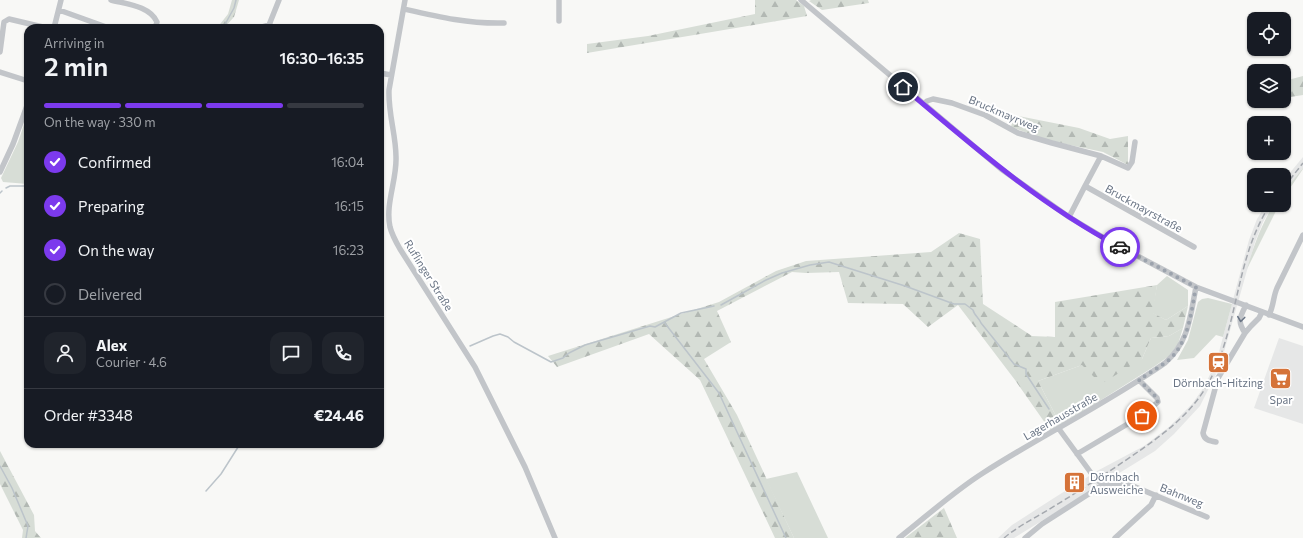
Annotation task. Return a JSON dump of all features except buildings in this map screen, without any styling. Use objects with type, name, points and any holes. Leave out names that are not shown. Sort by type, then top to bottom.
[{"type":"street","points":[[55,24],[61,0]]},
{"type":"street","points":[[111,0],[148,12],[155,18],[156,24]]},
{"type":"street","points":[[269,24],[279,0]]},
{"type":"street","name":"Ruflinger Straße","points":[[405,0],[391,75],[389,98],[396,157],[396,174],[389,212],[391,232],[400,249],[475,367],[525,467],[556,538]]},
{"type":"street","points":[[559,0],[559,21]]},
{"type":"street","points":[[801,0],[1001,169],[1069,217],[1111,242],[1196,287],[1303,327]]},
{"type":"street","points":[[404,9],[456,21],[504,23]]},
{"type":"street","points":[[59,10],[98,24]]},
{"type":"street","points":[[0,52],[4,22],[6,20],[9,19],[30,24]]},
{"type":"street","points":[[0,72],[24,80]]},
{"type":"street","points":[[384,74],[391,75]]},
{"type":"street","name":"Bruckmayrweg","points":[[924,104],[933,99],[952,103],[988,116],[1018,133],[1100,156]]},
{"type":"street","points":[[0,172],[24,118]]},
{"type":"street","points":[[1069,217],[1100,156],[1128,168],[1132,162],[1135,142]]},
{"type":"street","name":"Bruckmayrstraße","points":[[1085,186],[1194,247]]},
{"type":"street","points":[[1269,315],[1274,304],[1275,293],[1303,235]]},
{"type":"street","name":"Lagerhausstraße","points":[[899,538],[981,474],[1016,452],[1059,429],[1165,363],[1175,354],[1181,345],[1188,326],[1196,287]]},
{"type":"street","points":[[1245,333],[1240,326],[1240,322],[1241,315],[1246,305]]},
{"type":"street","points":[[1216,442],[1205,439],[1203,437],[1203,433],[1217,381],[1245,333],[1258,320],[1262,312]]},
{"type":"street","points":[[1076,454],[1142,416],[1158,402],[1157,398],[1139,380]]},
{"type":"street","points":[[1025,538],[1042,524],[1102,484],[1094,477],[1076,454],[1059,429]]},
{"type":"street","name":"Bahnweg","points":[[1102,484],[1127,484],[1208,516]]},
{"type":"street","points":[[1115,538],[1151,505],[1156,496]]},
{"type":"shaded area","points":[[1303,157],[1303,168],[1291,183],[1291,172]]},
{"type":"shaded area","points":[[1262,212],[1269,212],[1255,242],[1220,366],[1200,406],[1174,434],[1155,451],[1014,538],[998,538],[1012,525],[1054,498],[1097,471],[1144,446],[1169,427],[1192,404],[1202,390],[1216,363],[1249,240],[1257,219]]},
{"type":"shaded area","points":[[1279,338],[1303,346],[1303,424],[1254,408]]},
{"type":"green space","points":[[232,0],[239,0],[234,17],[228,24],[220,24],[228,14]]},
{"type":"green space","points":[[755,0],[796,0],[804,6],[807,16],[587,53],[587,44],[648,36],[755,14]]},
{"type":"green space","points":[[868,0],[869,3],[822,10],[809,1]]},
{"type":"green space","points":[[1303,76],[1303,95],[1291,97],[1291,79]]},
{"type":"green space","points":[[1014,115],[1079,128],[1110,139],[1128,136],[1128,165],[1103,152],[1046,140],[1011,127]]},
{"type":"green space","points":[[24,125],[24,184],[3,182],[1,178],[18,142]]},
{"type":"green space","points":[[1303,168],[1291,187],[1291,183]]},
{"type":"green space","points":[[1270,212],[1276,212],[1247,269],[1258,236]]},
{"type":"green space","points":[[959,233],[980,239],[983,304],[1032,336],[1055,337],[1055,302],[1157,285],[1153,313],[1166,320],[1188,306],[1183,328],[1169,336],[1151,338],[1142,359],[1101,384],[1082,365],[1038,381],[1060,424],[1050,430],[1015,380],[958,305],[928,327],[903,304],[848,303],[839,272],[792,272],[717,311],[731,342],[704,359],[737,415],[794,538],[775,538],[700,380],[649,334],[557,367],[548,356],[719,302],[776,271],[806,261],[931,252]]},
{"type":"green space","points":[[1167,276],[1188,290],[1188,306],[1166,320],[1152,313],[1157,285]]},
{"type":"green space","points":[[1208,298],[1232,304],[1223,337],[1216,335],[1194,358],[1177,360],[1188,340],[1198,302],[1202,299]]},
{"type":"green space","points":[[1183,328],[1178,344],[1169,356],[1090,407],[1060,424],[1038,381],[1082,365],[1142,359],[1151,338],[1169,336]]},
{"type":"green space","points":[[0,451],[34,515],[35,531],[41,538],[22,538],[23,530],[0,484]]},
{"type":"green space","points":[[797,472],[828,538],[794,538],[766,479]]},
{"type":"green space","points":[[944,508],[957,538],[905,538]]},
{"type":"waterway","points":[[225,24],[234,8],[236,0]]},
{"type":"waterway","points":[[6,188],[10,186],[24,186]]},
{"type":"waterway","points":[[721,305],[766,280],[782,273],[810,265],[829,262],[905,286],[954,304],[965,304],[973,310],[981,323],[1014,364],[1026,369],[1026,374],[1049,409]]},
{"type":"waterway","points":[[470,346],[500,334],[508,337],[514,342],[551,362],[563,358],[569,353],[585,345],[650,326],[655,327],[681,313],[714,306]]},
{"type":"waterway","points":[[664,322],[719,393],[786,538]]},
{"type":"waterway","points":[[206,491],[221,474],[237,448]]},
{"type":"waterway","points":[[0,466],[12,488],[28,526],[26,538]]},
{"type":"railway","points":[[1291,178],[1303,163]]},
{"type":"railway","points":[[1004,538],[1122,463],[1175,424],[1194,405],[1209,382],[1219,360],[1250,247],[1266,212]]},
{"type":"way so far","points":[[1120,247],[1196,287],[1188,326],[1181,345],[1175,354],[1165,363],[1139,380],[1157,398],[1158,401],[1142,416]]},
{"type":"place","name":"Dörnbach-Hitzing","points":[[1218,362]]},
{"type":"place","name":"Spar","points":[[1281,379]]},
{"type":"place","name":"Dörnbach Ausweiche","points":[[1075,482]]},
{"type":"route","points":[[903,87],[992,162],[1021,184],[1069,217],[1120,247]]}]
